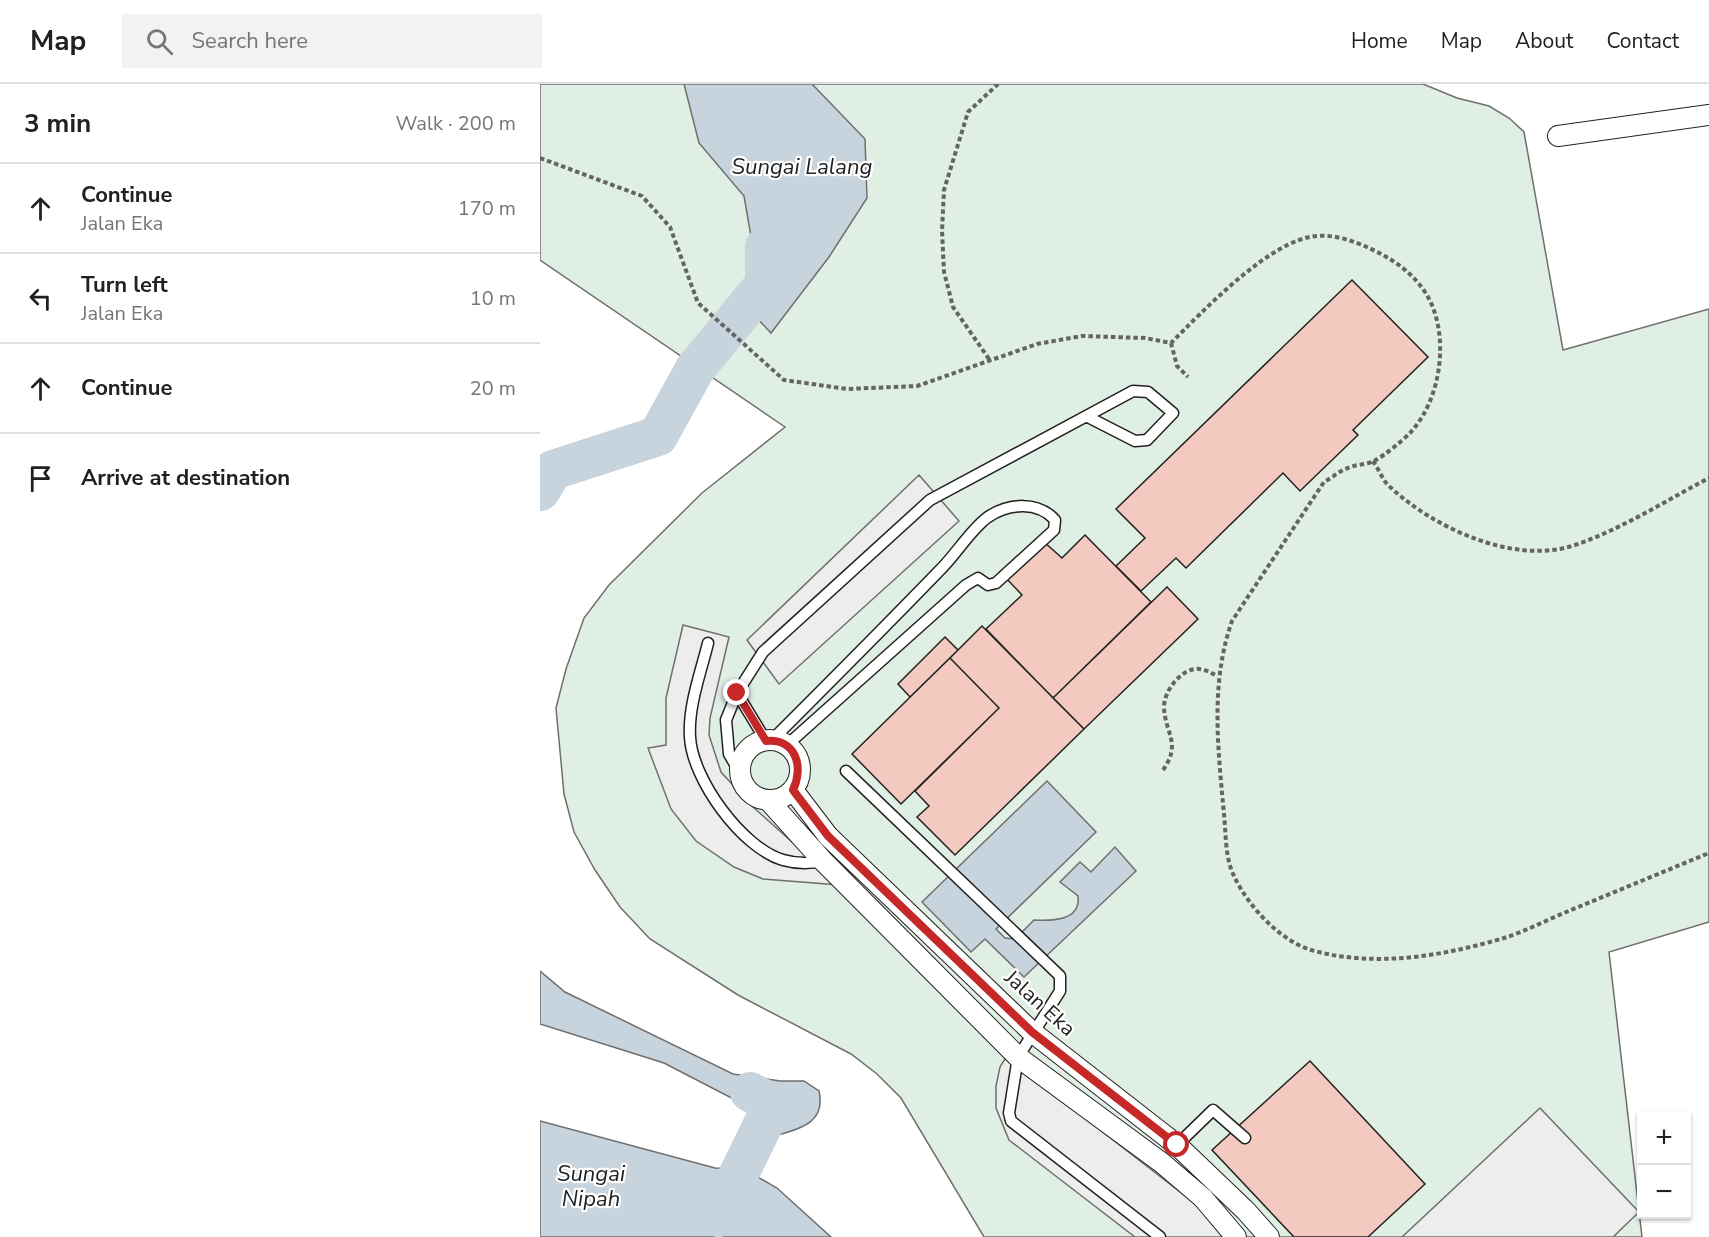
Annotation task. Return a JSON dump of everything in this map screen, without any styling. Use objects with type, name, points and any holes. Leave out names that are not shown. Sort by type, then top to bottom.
[{"type":"street","points":[[1558,135],[1709,115]]},
{"type":"street","points":[[775,742],[797,757],[800,768],[793,790],[782,798],[769,801],[757,798],[748,791],[739,771],[742,759],[748,750],[775,742]]},
{"type":"street","name":"Jalan Eka","points":[[793,790],[828,836],[1032,1032],[1177,1145],[1246,1211],[1269,1237]]},
{"type":"street","points":[[769,801],[824,861],[1018,1057],[1162,1163],[1203,1198],[1236,1237]]},
{"type":"lane","points":[[739,771],[729,754],[726,720],[737,693],[763,652],[930,500],[1088,417],[1113,399],[1133,390],[1148,392],[1173,413],[1147,440],[1135,441],[1088,417]]},
{"type":"lane","points":[[1029,505],[1038,506],[1054,520],[1054,530],[996,583],[988,585],[978,578],[966,585],[775,742],[958,553],[988,517],[1005,510],[1029,505]]},
{"type":"lane","points":[[708,642],[690,719],[690,738],[706,785],[720,808],[763,850],[782,860],[806,865],[824,861]]},
{"type":"lane","points":[[737,693],[775,742]]},
{"type":"lane","points":[[846,771],[1060,976],[1060,991],[1018,1057],[1009,1113],[1011,1121],[1160,1237]]},
{"type":"lane","points":[[1177,1145],[1213,1110],[1245,1138]]},
{"type":"path","points":[[989,359],[953,307],[944,272],[942,231],[944,190],[968,112],[998,84]]},
{"type":"path","points":[[540,158],[642,196],[670,227],[698,303],[784,380],[848,389],[917,386],[1037,344],[1082,336],[1145,338],[1171,343]]},
{"type":"path","points":[[1171,343],[1215,298],[1257,264],[1285,247],[1316,236],[1355,241],[1395,260],[1425,292],[1439,327],[1438,370],[1430,401],[1410,433],[1373,461],[1347,468],[1324,482],[1232,621],[1223,647],[1217,676],[1219,765],[1227,853],[1233,876],[1246,896],[1274,929],[1310,949],[1353,957],[1418,957],[1458,950],[1506,937],[1709,853]]},
{"type":"path","points":[[1171,343],[1177,366],[1188,377]]},
{"type":"path","points":[[1373,461],[1386,483],[1441,525],[1482,542],[1529,551],[1573,546],[1622,525],[1709,478]]},
{"type":"path","points":[[1163,770],[1170,759],[1173,747],[1164,706],[1174,682],[1193,669],[1204,669],[1217,676]]},
{"type":"green space","points":[[540,84],[1423,84],[1457,98],[1489,106],[1509,118],[1524,132],[1563,350],[1709,309],[1709,922],[1609,952],[1637,1194],[1637,1219],[1640,1219],[1642,1237],[984,1237],[901,1098],[877,1074],[851,1054],[738,995],[650,939],[620,907],[595,870],[574,832],[564,794],[556,708],[566,669],[584,618],[609,585],[702,493],[785,427],[540,260]]},
{"type":"shaded area","points":[[919,475],[959,521],[779,684],[747,640]]},
{"type":"shaded area","points":[[683,625],[729,637],[710,718],[709,735],[721,772],[753,807],[840,885],[763,879],[734,867],[696,841],[671,809],[648,748],[666,745],[666,698]]},
{"type":"shaded area","points":[[1006,1057],[1215,1219],[1231,1237],[1135,1237],[1009,1140],[996,1108],[996,1086],[1000,1067]]},
{"type":"shaded area","points":[[1540,1108],[1637,1210],[1637,1214],[1613,1237],[1402,1237]]},
{"type":"water","name":"Sungai Lalang","points":[[684,84],[812,84],[865,139],[867,198],[829,257],[771,333],[752,313],[756,265],[744,196],[699,143]]},
{"type":"water","points":[[1047,781],[1096,832],[996,929],[1005,938],[1015,939],[1034,920],[1057,919],[1070,915],[1078,904],[1078,896],[1060,882],[1080,862],[1091,872],[1115,847],[1136,871],[1024,977],[985,939],[971,952],[922,902]]},
{"type":"water","points":[[540,971],[565,992],[733,1074],[780,1081],[804,1081],[819,1091],[819,1110],[815,1117],[802,1127],[775,1136],[751,1125],[749,1107],[664,1063],[540,1024]]},
{"type":"water","name":"Sungai Nipah","points":[[540,1121],[715,1168],[744,1169],[777,1188],[831,1237],[540,1237]]},
{"type":"building","points":[[1352,280],[1428,357],[1353,430],[1358,435],[1300,491],[1283,473],[1186,568],[1176,558],[1141,591],[1116,566],[1145,538],[1116,509]]},
{"type":"building","points":[[1085,535],[1151,602],[1053,698],[986,629],[1022,595],[1006,578],[1043,541],[1062,558]]},
{"type":"building","points":[[1167,587],[1198,619],[1084,729],[1053,698]]},
{"type":"building","points":[[982,626],[1084,729],[955,855],[917,817],[929,806],[915,791],[999,708],[950,658]]},
{"type":"building","points":[[945,637],[958,650],[910,697],[898,684]]},
{"type":"building","points":[[950,658],[999,708],[901,804],[852,754]]},
{"type":"building","points":[[1310,1061],[1425,1184],[1368,1237],[1294,1237],[1212,1150]]},
{"type":"waterway","points":[[540,491],[553,470],[658,436],[695,369],[765,284],[765,247]]},
{"type":"waterway","points":[[718,1217],[773,1104],[750,1092]]},
{"type":"route","points":[[737,693],[766,741],[772,740],[788,745],[797,757],[800,768],[793,790],[828,836],[1032,1032],[1177,1145]]}]
